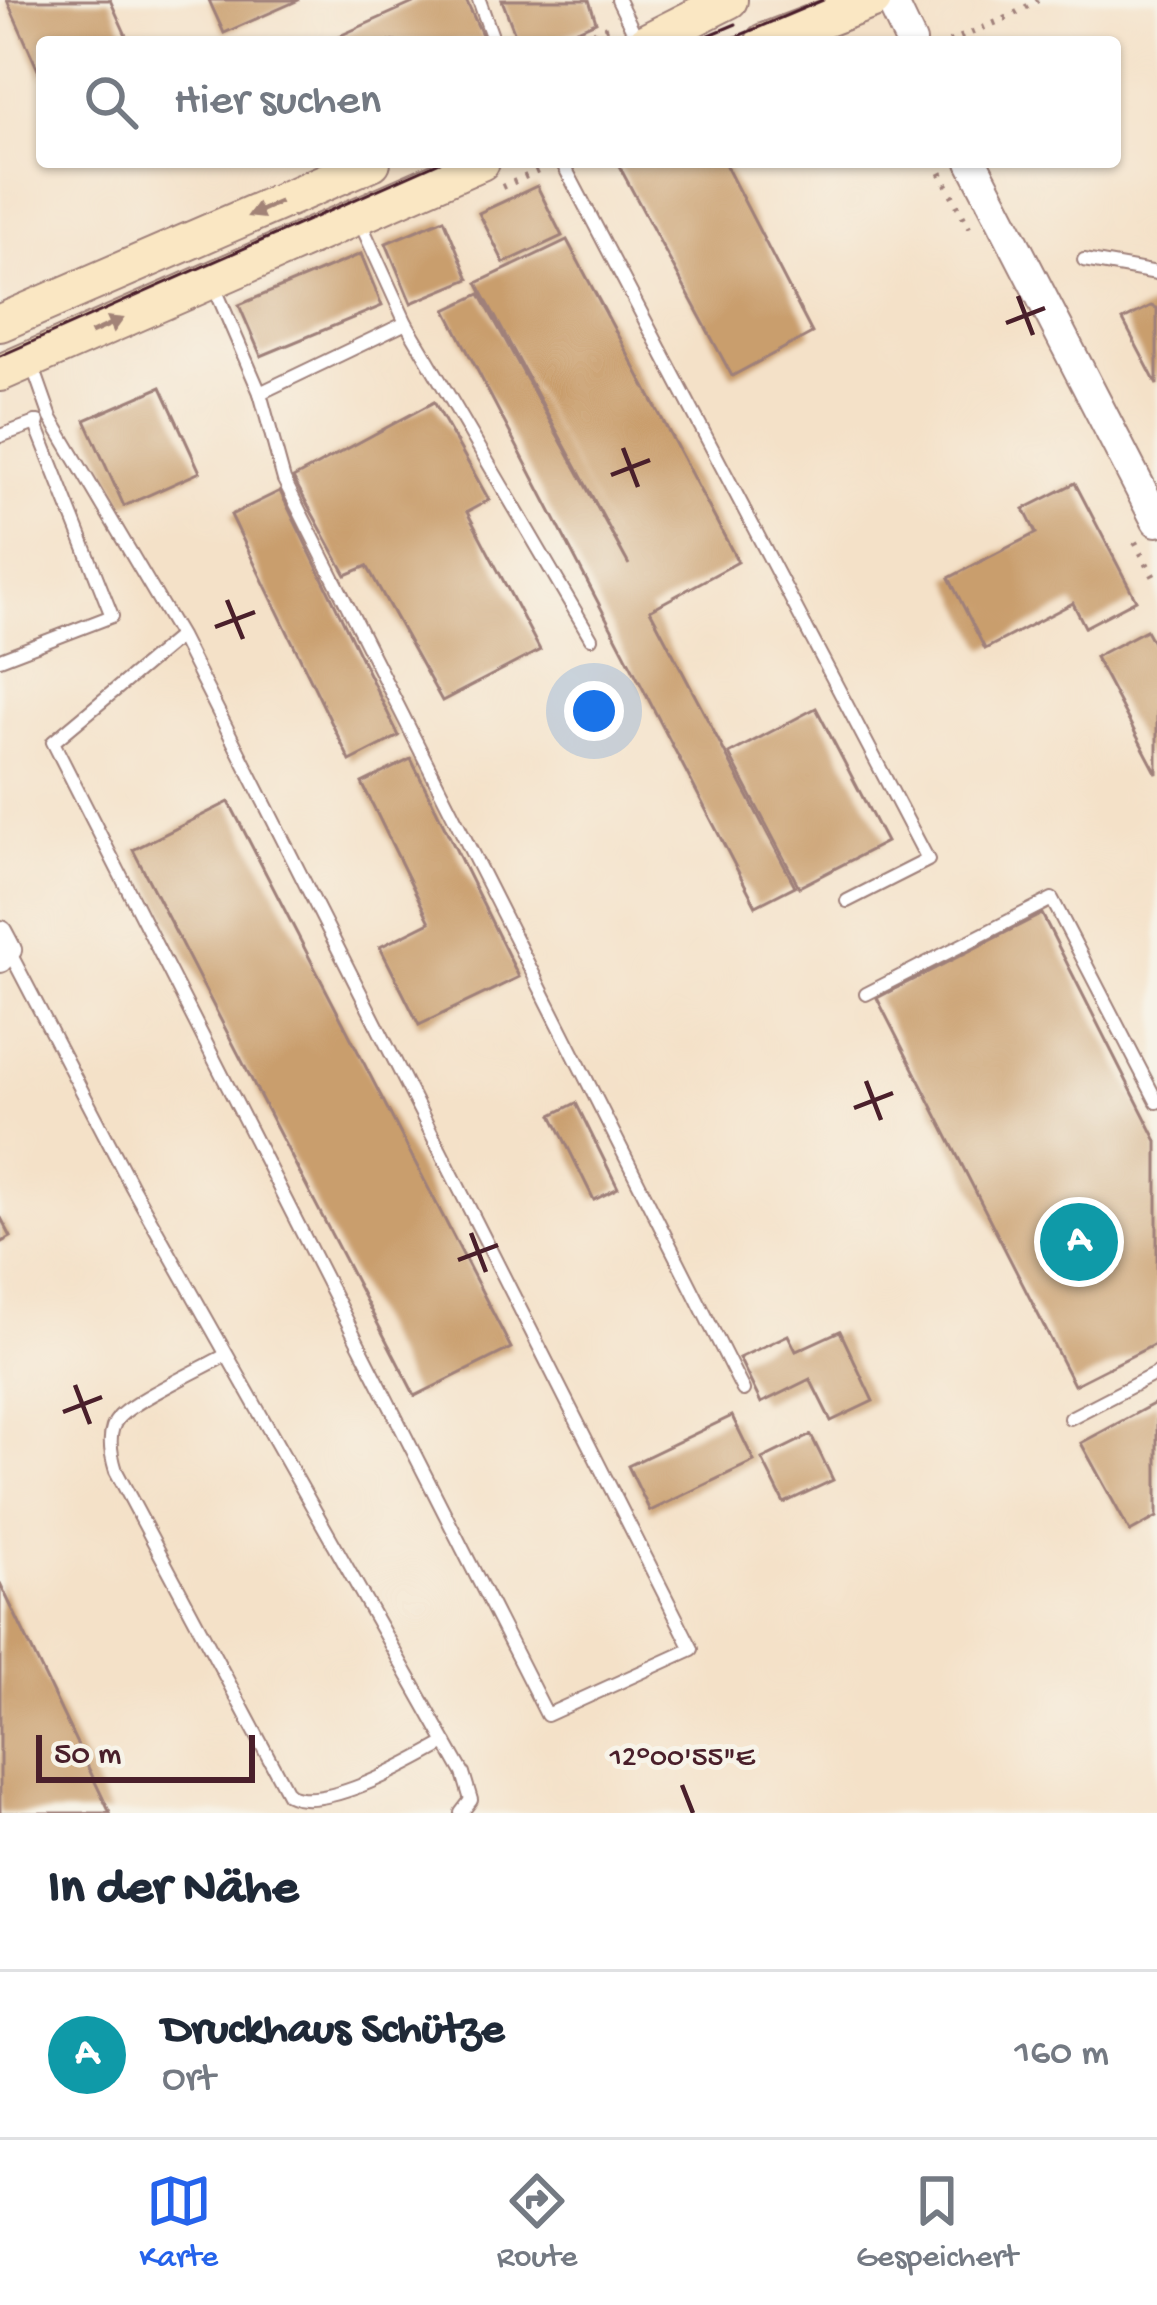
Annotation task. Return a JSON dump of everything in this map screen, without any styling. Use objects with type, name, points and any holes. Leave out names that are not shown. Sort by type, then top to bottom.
[{"type":"main road","points":[[654,36],[729,0]]},
{"type":"main road","points":[[780,36],[873,0]]},
{"type":"main road","points":[[0,323],[358,168]]},
{"type":"main road","points":[[15,366],[467,168]]},
{"type":"street","points":[[891,0],[908,36]]},
{"type":"street","points":[[975,168],[1157,521]]},
{"type":"lane","points":[[479,0],[492,36]]},
{"type":"lane","points":[[618,0],[639,36]]},
{"type":"lane","points":[[565,168],[928,860],[847,901]]},
{"type":"lane","points":[[357,215],[406,323],[591,638]]},
{"type":"lane","points":[[1084,260],[1157,273]]},
{"type":"lane","points":[[211,279],[260,393],[284,481],[743,1390]]},
{"type":"lane","points":[[260,393],[406,323]]},
{"type":"lane","points":[[15,366],[51,418],[180,636],[692,1649],[547,1715],[53,742],[180,636]]},
{"type":"lane","points":[[0,436],[51,418]]},
{"type":"lane","points":[[0,659],[112,616],[34,422]]},
{"type":"lane","points":[[866,994],[1052,899],[1157,1102]]},
{"type":"lane","points":[[3,948],[446,1743],[469,1787],[471,1800],[461,1813]]},
{"type":"lane","points":[[226,1354],[120,1416],[111,1455],[287,1794],[305,1805],[330,1804],[446,1743]]},
{"type":"lane","points":[[1070,1418],[1157,1372]]},
{"type":"path","points":[[964,36],[1038,0]]},
{"type":"building","points":[[7,0],[110,0],[126,36],[36,36],[36,65]]},
{"type":"building","points":[[209,0],[299,0],[224,33]]},
{"type":"building","points":[[420,0],[466,0],[483,36],[339,36]]},
{"type":"building","points":[[502,0],[589,0],[596,22],[564,36],[516,36]]},
{"type":"building","points":[[620,168],[727,168],[812,333],[732,376]]},
{"type":"building","points":[[537,186],[562,236],[504,263],[479,213]]},
{"type":"building","points":[[444,219],[469,279],[411,303],[386,243]]},
{"type":"building","points":[[567,240],[738,562],[650,610],[795,886],[756,906],[446,310],[480,294],[629,565],[477,283]]},
{"type":"building","points":[[361,254],[382,306],[261,356],[239,305]]},
{"type":"building","points":[[1151,306],[1157,308],[1157,385],[1123,320]]},
{"type":"building","points":[[161,387],[200,472],[124,506],[85,420]]},
{"type":"building","points":[[434,402],[489,500],[467,512],[540,650],[442,701],[367,566],[346,575],[293,478]]},
{"type":"building","points":[[1075,483],[1136,600],[1085,627],[1073,603],[985,649],[949,578],[1036,533],[1024,509]]},
{"type":"building","points":[[280,491],[399,736],[350,761],[231,515]]},
{"type":"building","points":[[1146,630],[1157,650],[1157,774],[1095,657]]},
{"type":"building","points":[[816,708],[886,842],[799,887],[729,754]]},
{"type":"building","points":[[411,759],[519,977],[419,1025],[380,947],[430,922],[362,783]]},
{"type":"building","points":[[229,802],[511,1348],[415,1396],[133,850]]},
{"type":"building","points":[[1042,914],[1157,1141],[1157,1343],[1074,1385],[877,998]]},
{"type":"building","points":[[576,1103],[618,1188],[594,1200],[552,1115]]},
{"type":"building","points":[[0,1216],[11,1237],[0,1243]]},
{"type":"building","points":[[840,1331],[873,1401],[831,1421],[810,1379],[761,1403],[739,1358],[788,1335],[796,1351]]},
{"type":"building","points":[[1157,1402],[1157,1517],[1130,1532],[1081,1443]]},
{"type":"building","points":[[732,1416],[754,1461],[650,1511],[628,1466]]},
{"type":"building","points":[[811,1435],[833,1480],[784,1503],[762,1459]]},
{"type":"building","points":[[0,1583],[110,1813],[0,1813]]},
{"type":"tram line","points":[[738,36],[823,0]]},
{"type":"tram line","points":[[707,36],[736,24]]},
{"type":"tram line","points":[[0,356],[426,168]]},
{"type":"place","name":"Druckhaus Schütze","points":[[1079,1242]]}]
